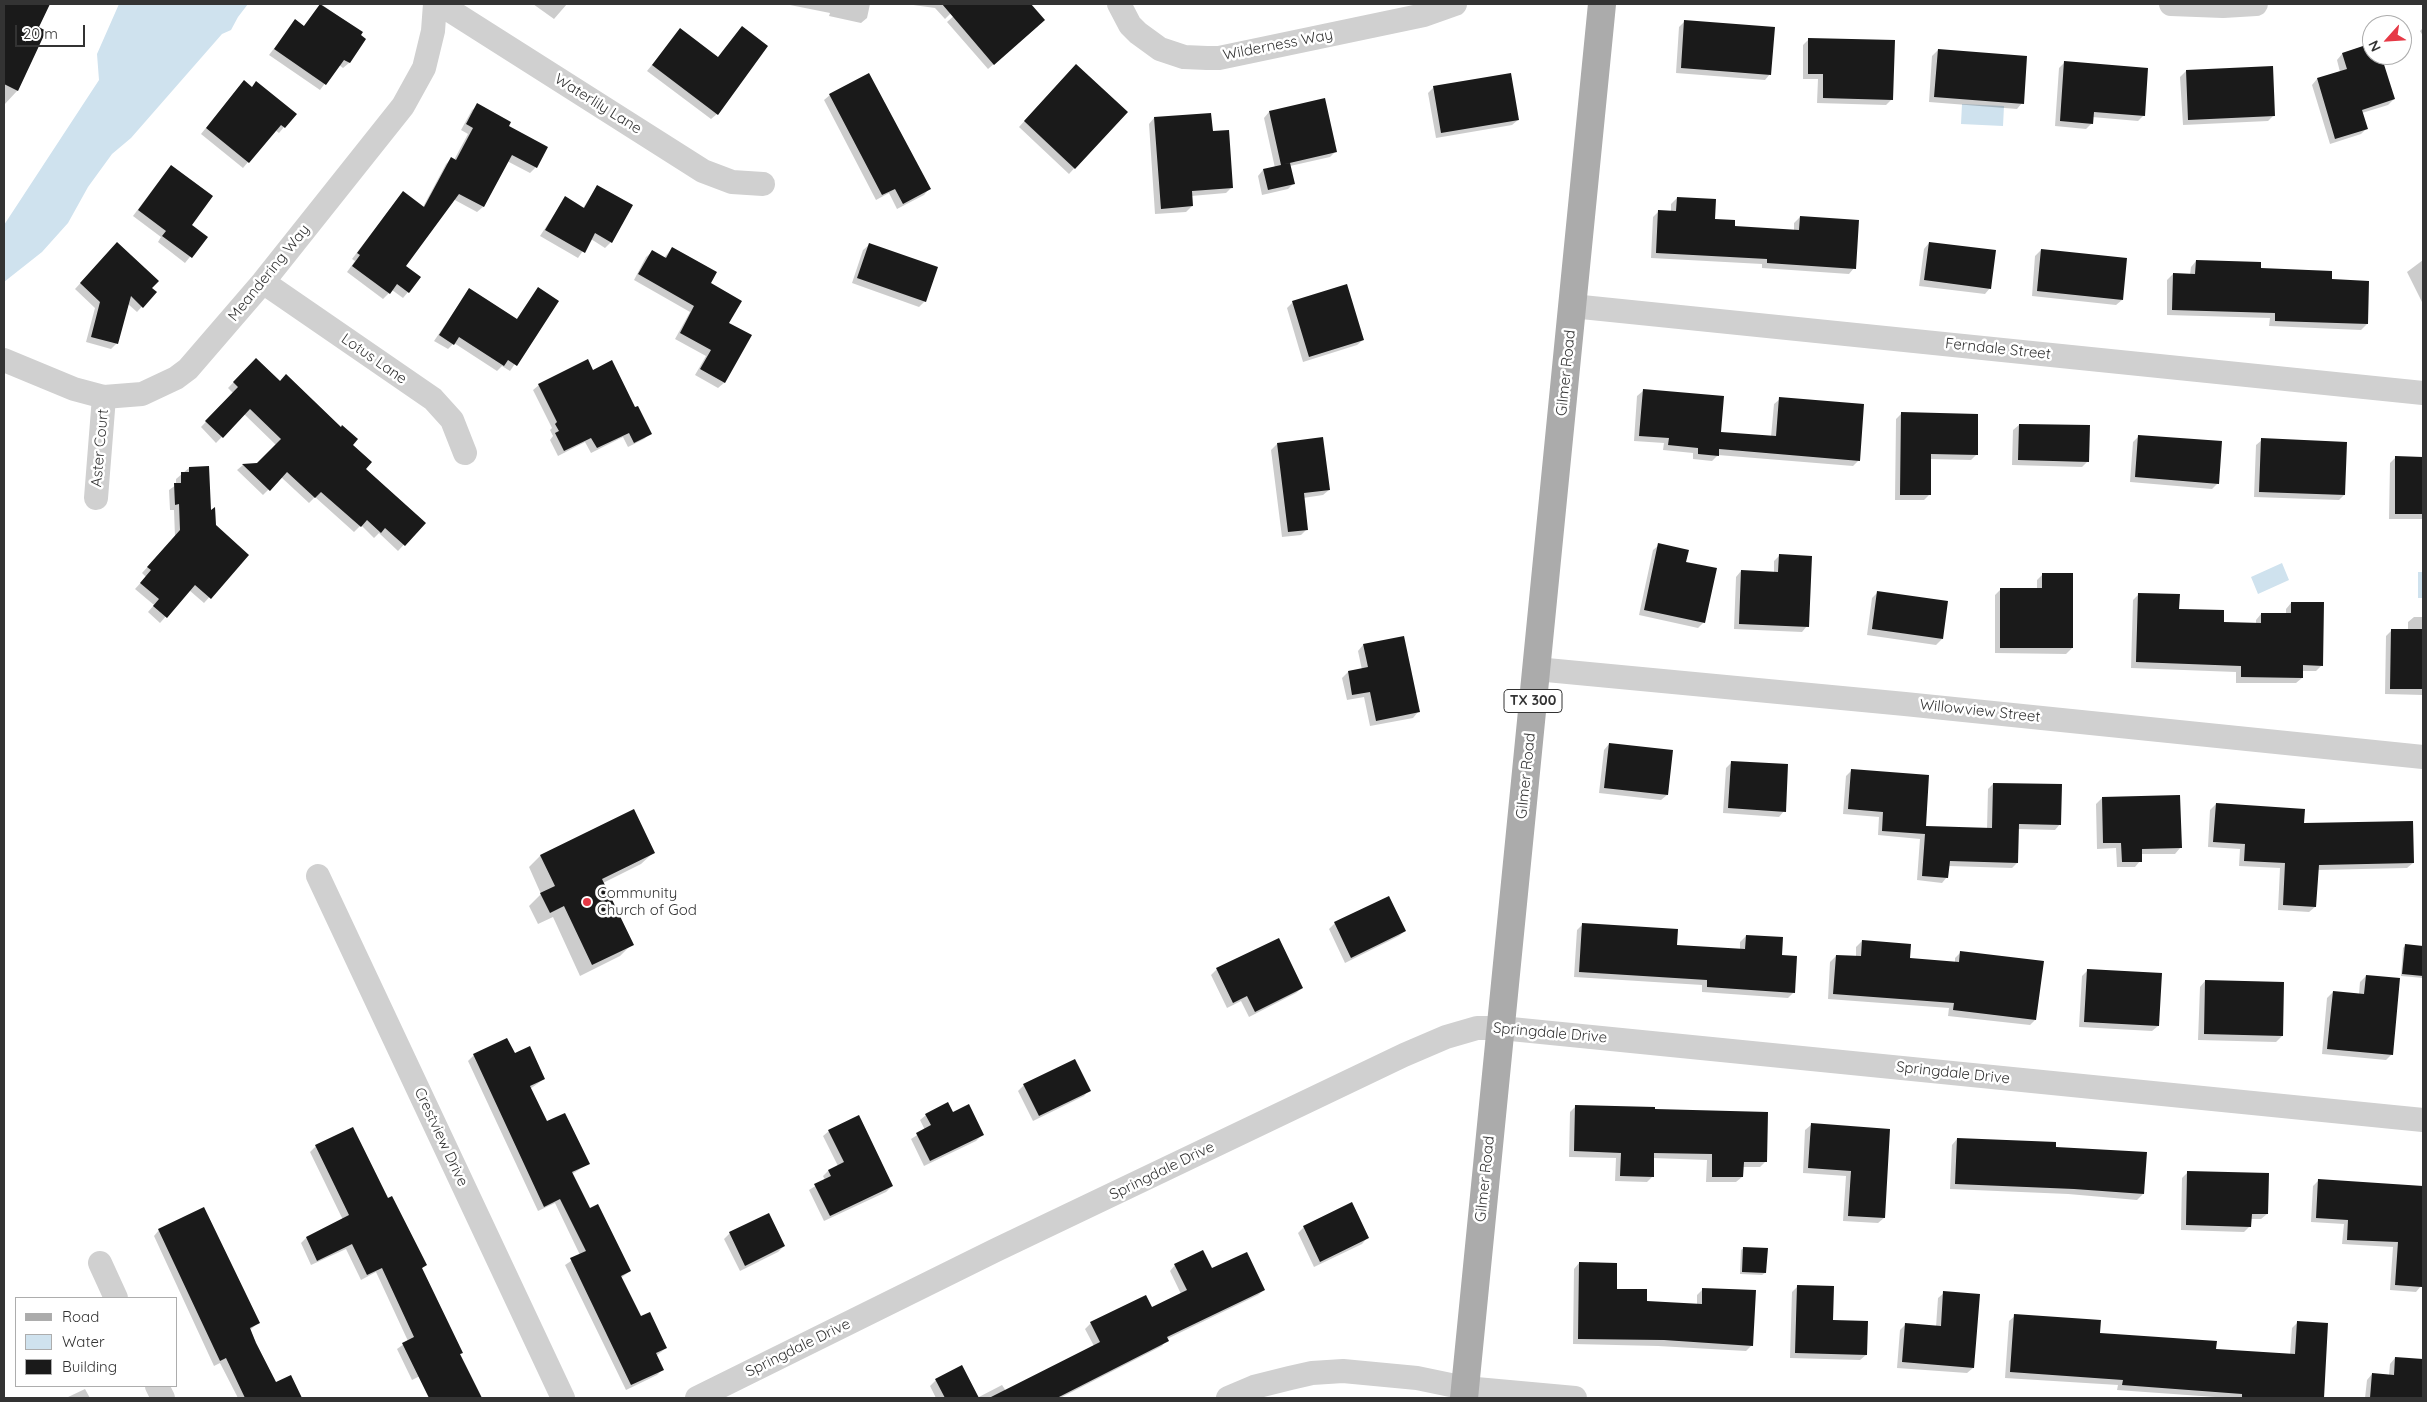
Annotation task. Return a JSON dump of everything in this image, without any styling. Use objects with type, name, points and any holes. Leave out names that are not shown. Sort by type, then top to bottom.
[{"type":"main road","name":"Gilmer Road","points":[[1465,1393],[1602,4]]},
{"type":"street","name":"Meandering Way","points":[[4,360],[74,389],[104,398],[142,394],[176,378],[199,357],[263,282],[390,123],[424,68],[430,46],[435,4]]},
{"type":"street","name":"Waterlily Lane","points":[[440,4],[703,171],[732,182],[763,184]]},
{"type":"street","name":"Wilderness Way","points":[[1119,4],[1130,25],[1150,42],[1170,53],[1194,58],[1219,58],[1423,9],[1455,4]]},
{"type":"street","points":[[2171,4],[2223,6],[2256,4]]},
{"type":"street","name":"Lotus Lane","points":[[263,282],[440,405],[456,427],[465,453]]},
{"type":"street","name":"Ferndale Street","points":[[1572,306],[2423,393]]},
{"type":"street","name":"Aster Court","points":[[96,498],[104,398]]},
{"type":"street","name":"Willowview Street","points":[[1536,669],[1905,704],[2423,757]]},
{"type":"street","name":"Crestview Drive","points":[[318,876],[563,1398]]},
{"type":"street","name":"Springdale Drive","points":[[697,1398],[996,1250],[1404,1055],[1466,1031],[1489,1027],[2423,1120]]},
{"type":"street","points":[[100,1263],[116,1297]]},
{"type":"street","points":[[1228,1398],[1254,1387],[1312,1373],[1335,1372],[1417,1378],[1465,1393],[1575,1398]]},
{"type":"water","points":[[119,4],[248,4],[231,30],[222,34],[131,138],[112,154],[88,187],[68,223],[42,252],[4,282],[4,225],[99,80],[97,54]]},
{"type":"water","points":[[1962,104],[2004,106],[2003,126],[1961,124]]},
{"type":"water","points":[[2282,563],[2289,580],[2258,594],[2251,577]]},
{"type":"water","points":[[2418,572],[2423,572],[2423,598],[2418,598]]},
{"type":"building","points":[[4,4],[50,4],[39,27],[46,31],[18,91],[4,84]]},
{"type":"building","points":[[320,4],[363,32],[361,35],[366,39],[350,63],[344,60],[326,85],[274,49],[295,19],[304,26]]},
{"type":"building","points":[[942,4],[1031,4],[1045,20],[994,65]]},
{"type":"building","points":[[1684,20],[1775,27],[1771,75],[1681,68]]},
{"type":"building","points":[[742,26],[768,46],[718,115],[652,65],[680,28],[718,57]]},
{"type":"building","points":[[1808,38],[1895,40],[1893,100],[1823,98],[1823,74],[1808,74]]},
{"type":"building","points":[[2362,46],[2362,65],[2384,65],[2395,99],[2362,110],[2368,129],[2335,139],[2317,78],[2347,69],[2342,53]]},
{"type":"building","points":[[1938,49],[2027,56],[2024,104],[1934,97]]},
{"type":"building","points":[[2064,61],[2148,68],[2145,116],[2094,112],[2093,124],[2060,121]]},
{"type":"building","points":[[1076,64],[1128,112],[1075,169],[1024,121]]},
{"type":"building","points":[[2273,66],[2275,116],[2188,120],[2186,70]]},
{"type":"building","points":[[869,73],[931,189],[903,204],[895,189],[882,195],[829,94]]},
{"type":"building","points":[[1511,73],[1519,120],[1441,133],[1433,86]]},
{"type":"building","points":[[244,80],[252,87],[256,81],[297,114],[285,128],[281,125],[249,163],[206,128]]},
{"type":"building","points":[[1325,98],[1337,152],[1281,165],[1269,111]]},
{"type":"building","points":[[477,103],[511,122],[509,126],[548,147],[537,168],[512,155],[484,207],[459,194],[406,266],[421,277],[409,293],[397,284],[390,294],[352,266],[360,255],[357,253],[403,191],[424,207],[451,157],[456,160],[473,128],[466,124]]},
{"type":"building","points":[[1211,113],[1213,131],[1229,130],[1233,188],[1192,191],[1193,206],[1161,209],[1154,117]]},
{"type":"building","points":[[1290,163],[1295,184],[1268,190],[1263,169]]},
{"type":"building","points":[[171,165],[213,196],[192,225],[208,237],[192,258],[162,236],[166,231],[138,210]]},
{"type":"building","points":[[597,185],[633,205],[612,243],[595,233],[585,253],[545,230],[565,196],[584,208]]},
{"type":"building","points":[[1677,197],[1716,199],[1715,219],[1735,220],[1735,226],[1799,230],[1800,216],[1859,220],[1856,269],[1767,263],[1767,259],[1656,253],[1658,210],[1676,211]]},
{"type":"building","points":[[117,242],[159,281],[152,288],[157,292],[143,308],[131,296],[118,344],[91,337],[100,302],[80,283]]},
{"type":"building","points":[[1929,242],[1996,250],[1991,289],[1924,280]]},
{"type":"building","points":[[869,243],[938,267],[926,302],[857,278]]},
{"type":"building","points":[[672,247],[717,272],[711,283],[742,301],[729,323],[752,335],[725,383],[700,369],[711,350],[680,333],[694,306],[638,274],[652,250],[666,258]]},
{"type":"building","points":[[2041,249],[2127,258],[2123,300],[2037,291]]},
{"type":"building","points":[[2196,260],[2261,262],[2261,268],[2332,271],[2332,279],[2369,281],[2368,324],[2275,321],[2275,313],[2172,310],[2173,273],[2195,274]]},
{"type":"building","points":[[1347,284],[1364,340],[1309,357],[1292,301]]},
{"type":"building","points":[[538,287],[559,301],[517,366],[508,360],[504,366],[459,337],[454,345],[439,335],[469,288],[517,319]]},
{"type":"building","points":[[256,358],[280,381],[286,374],[341,427],[342,425],[358,439],[353,445],[372,462],[366,469],[426,523],[405,546],[385,528],[381,533],[367,520],[361,527],[321,492],[315,498],[287,472],[270,491],[242,464],[257,463],[281,439],[250,409],[223,438],[205,421],[238,387],[233,382]]},
{"type":"building","points":[[588,359],[593,370],[612,360],[635,407],[638,406],[652,434],[634,443],[629,433],[597,448],[591,438],[564,451],[555,433],[559,431],[555,424],[557,422],[538,384]]},
{"type":"building","points":[[1643,389],[1724,396],[1721,432],[1776,436],[1779,397],[1864,404],[1860,461],[1719,449],[1719,456],[1698,454],[1698,448],[1668,445],[1669,438],[1639,436]]},
{"type":"building","points":[[1901,412],[1978,414],[1978,455],[1931,454],[1931,495],[1900,495]]},
{"type":"building","points":[[2019,424],[2090,425],[2089,462],[2018,460]]},
{"type":"building","points":[[2138,435],[2222,441],[2219,484],[2135,477]]},
{"type":"building","points":[[1323,437],[1330,490],[1304,493],[1308,530],[1288,532],[1277,443]]},
{"type":"building","points":[[2261,438],[2347,442],[2345,495],[2259,492]]},
{"type":"building","points":[[2395,456],[2423,457],[2423,514],[2395,514]]},
{"type":"building","points":[[209,466],[211,510],[215,507],[216,525],[249,555],[211,599],[195,585],[167,618],[153,606],[159,599],[140,583],[151,570],[147,567],[180,530],[179,504],[175,505],[174,483],[181,483],[181,472],[189,472],[189,467]]},
{"type":"building","points":[[1658,543],[1689,550],[1686,562],[1717,568],[1705,623],[1644,610]]},
{"type":"building","points":[[1779,554],[1812,556],[1809,627],[1739,624],[1741,570],[1778,572]]},
{"type":"building","points":[[2042,573],[2073,573],[2073,648],[2000,648],[2000,588],[2042,588]]},
{"type":"building","points":[[1877,591],[1948,601],[1943,639],[1872,629]]},
{"type":"building","points":[[2138,593],[2180,594],[2179,609],[2224,610],[2224,622],[2261,623],[2261,613],[2291,613],[2291,602],[2324,602],[2323,666],[2303,665],[2303,678],[2241,677],[2241,666],[2136,662]]},
{"type":"building","points":[[2391,629],[2423,629],[2423,689],[2390,689]]},
{"type":"building","points":[[1404,636],[1420,712],[1376,721],[1370,692],[1352,695],[1348,671],[1368,667],[1363,644]]},
{"type":"building","points":[[1609,743],[1673,750],[1668,795],[1604,788]]},
{"type":"building","points":[[1731,761],[1788,764],[1786,812],[1728,808]]},
{"type":"building","points":[[1851,769],[1929,775],[1926,826],[1992,828],[1993,783],[2062,784],[2061,825],[2019,824],[2018,863],[1950,861],[1948,878],[1922,876],[1925,834],[1882,831],[1883,812],[1848,809]]},
{"type":"building","points":[[2180,795],[2182,848],[2142,849],[2142,862],[2122,862],[2121,843],[2103,843],[2102,797]]},
{"type":"building","points":[[2216,803],[2305,809],[2304,823],[2413,821],[2414,863],[2319,865],[2316,907],[2283,905],[2285,863],[2244,861],[2245,844],[2213,842]]},
{"type":"building","points":[[634,809],[655,853],[602,879],[634,945],[592,965],[564,906],[550,913],[540,893],[555,886],[540,855]]},
{"type":"building","points":[[1389,896],[1406,931],[1351,958],[1334,922]]},
{"type":"building","points":[[1582,923],[1678,929],[1677,945],[1745,949],[1746,935],[1783,937],[1782,955],[1797,956],[1795,993],[1707,987],[1707,980],[1579,972]]},
{"type":"building","points":[[1279,938],[1303,988],[1255,1012],[1247,996],[1233,1003],[1216,968]]},
{"type":"building","points":[[1862,940],[1911,944],[1910,958],[1959,962],[1960,951],[2044,961],[2036,1020],[1953,1010],[1954,1003],[1833,994],[1836,955],[1861,956]]},
{"type":"building","points":[[2405,944],[2423,946],[2423,976],[2402,974]]},
{"type":"building","points":[[2087,969],[2162,973],[2159,1026],[2084,1022]]},
{"type":"building","points":[[2366,975],[2400,978],[2393,1055],[2327,1049],[2333,991],[2364,994]]},
{"type":"building","points":[[2205,980],[2284,982],[2283,1036],[2204,1034]]},
{"type":"building","points":[[507,1038],[515,1053],[530,1046],[545,1079],[530,1086],[547,1121],[565,1113],[590,1164],[572,1172],[590,1208],[598,1204],[631,1271],[621,1276],[641,1316],[650,1312],[667,1348],[656,1353],[664,1370],[631,1385],[570,1258],[586,1251],[560,1199],[544,1207],[473,1054]]},
{"type":"building","points":[[1075,1059],[1091,1091],[1039,1116],[1023,1084]]},
{"type":"building","points":[[948,1102],[953,1112],[969,1104],[984,1135],[930,1161],[916,1133],[931,1125],[925,1114]]},
{"type":"building","points":[[1575,1105],[1768,1112],[1767,1162],[1744,1162],[1743,1177],[1712,1177],[1712,1154],[1654,1153],[1654,1177],[1620,1176],[1621,1153],[1574,1151]]},
{"type":"building","points":[[859,1115],[893,1186],[830,1216],[814,1184],[831,1176],[828,1170],[844,1162],[828,1130]]},
{"type":"building","points":[[1811,1123],[1890,1129],[1885,1218],[1848,1216],[1851,1171],[1808,1168]]},
{"type":"building","points":[[353,1127],[388,1198],[392,1196],[427,1265],[422,1268],[463,1353],[460,1354],[482,1398],[429,1398],[402,1343],[414,1337],[382,1268],[367,1275],[352,1244],[317,1261],[306,1237],[349,1215],[315,1145]]},
{"type":"building","points":[[1957,1138],[2056,1142],[2056,1147],[2147,1152],[2144,1194],[1955,1184]]},
{"type":"building","points":[[2187,1171],[2269,1173],[2268,1214],[2252,1214],[2251,1227],[2186,1225]]},
{"type":"building","points":[[2318,1179],[2423,1186],[2422,1287],[2395,1285],[2398,1242],[2347,1240],[2348,1220],[2316,1218]]},
{"type":"building","points":[[1352,1202],[1369,1238],[1320,1262],[1303,1226]]},
{"type":"building","points":[[204,1207],[260,1323],[250,1328],[276,1382],[291,1375],[302,1398],[245,1398],[226,1358],[220,1361],[158,1229]]},
{"type":"building","points":[[769,1213],[785,1246],[745,1266],[729,1232]]},
{"type":"building","points":[[1743,1247],[1768,1248],[1766,1273],[1742,1272]]},
{"type":"building","points":[[1203,1250],[1212,1268],[1247,1252],[1265,1290],[1167,1337],[1169,1341],[1057,1398],[989,1398],[1100,1342],[1090,1322],[1146,1295],[1152,1307],[1187,1290],[1174,1264]]},
{"type":"building","points":[[1579,1262],[1617,1263],[1617,1289],[1647,1289],[1647,1301],[1702,1304],[1702,1288],[1756,1290],[1753,1346],[1664,1340],[1578,1339]]},
{"type":"building","points":[[1797,1285],[1834,1286],[1833,1320],[1868,1321],[1867,1355],[1795,1353]]},
{"type":"building","points":[[1943,1291],[1980,1294],[1974,1368],[1902,1362],[1905,1323],[1941,1326]]},
{"type":"building","points":[[2014,1314],[2101,1320],[2100,1333],[2217,1341],[2216,1349],[2295,1354],[2297,1321],[2328,1323],[2324,1398],[2242,1398],[2242,1394],[2122,1385],[2123,1380],[2010,1372]]},
{"type":"building","points":[[2395,1357],[2423,1359],[2423,1398],[2370,1398],[2372,1373],[2394,1375]]},
{"type":"building","points":[[962,1365],[979,1398],[945,1398],[935,1379]]},
{"type":"place","name":"Community Church of God","points":[[587,902]]}]
